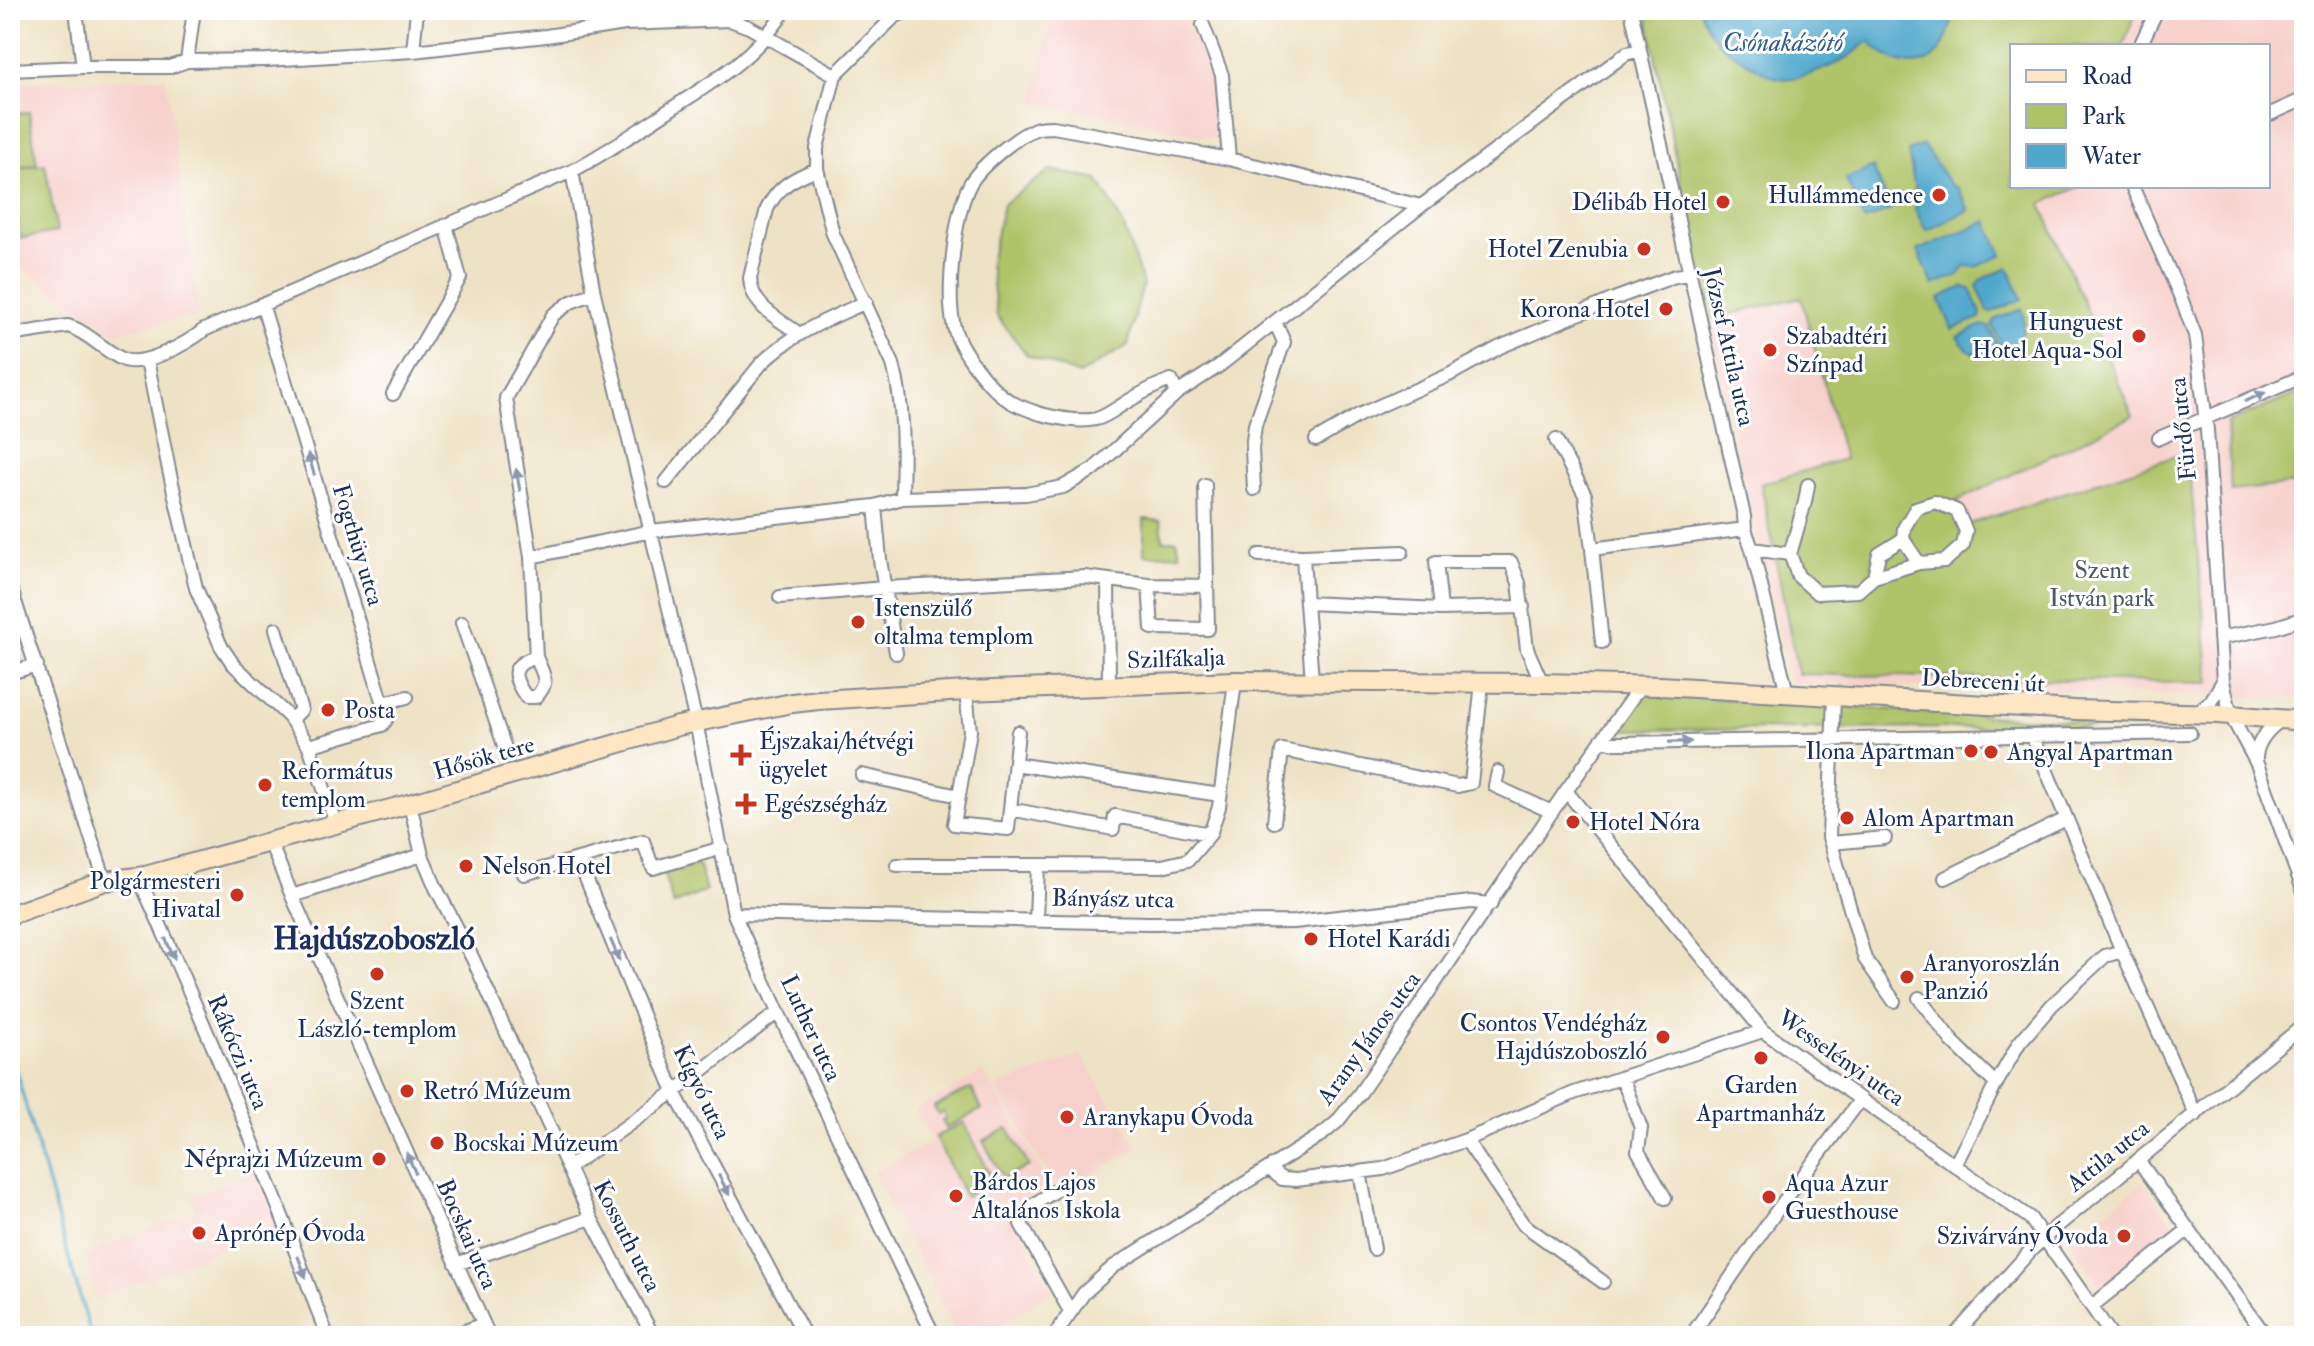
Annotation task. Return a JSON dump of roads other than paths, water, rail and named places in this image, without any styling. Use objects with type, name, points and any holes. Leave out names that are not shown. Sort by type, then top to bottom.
[{"type":"street","points":[[76,10],[83,67]]},
{"type":"street","points":[[187,61],[194,10]]},
{"type":"street","points":[[413,51],[417,10]]},
{"type":"street","points":[[625,10],[625,24]]},
{"type":"street","points":[[741,10],[757,10]]},
{"type":"street","points":[[10,335],[68,326],[123,359],[133,362],[147,360],[204,330],[601,156],[755,50],[785,10]]},
{"type":"street","points":[[902,498],[904,437],[897,380],[888,349],[833,234],[817,169],[817,148],[835,75],[894,17],[909,10]]},
{"type":"street","name":"József Attila utca","points":[[1631,10],[1745,529],[1787,693]]},
{"type":"street","points":[[2141,44],[2157,10]]},
{"type":"street","points":[[10,70],[170,67],[187,61],[267,60],[413,51],[625,24],[732,15],[835,75]]},
{"type":"street","points":[[1203,25],[1222,75],[1229,159]]},
{"type":"street","points":[[531,557],[651,531],[875,506],[902,498],[1026,494],[1063,487],[1094,469],[1177,393],[1219,366],[1421,206],[1627,53],[1640,51]]},
{"type":"street","points":[[2270,114],[2304,99]]},
{"type":"street","points":[[1177,393],[1171,380],[1155,385],[1096,419],[1078,420],[1047,415],[1004,398],[962,347],[954,327],[951,284],[952,253],[963,202],[971,181],[1007,147],[1038,128],[1053,127],[1229,159],[1421,206]]},
{"type":"street","points":[[798,333],[759,304],[750,288],[750,278],[771,200],[784,185],[817,169]]},
{"type":"street","name":"Luther utca","points":[[572,171],[594,293],[696,722],[734,914],[934,1336]]},
{"type":"street","name":"Fürdő utca","points":[[2133,188],[2191,321],[2206,418],[2223,681],[2231,716],[2257,764],[2304,892]]},
{"type":"street","points":[[393,394],[460,278],[446,225]]},
{"type":"street","points":[[1316,440],[1359,415],[1449,375],[1500,347],[1614,299],[1675,276],[1689,274]]},
{"type":"street","points":[[536,657],[531,557],[506,398],[553,315],[571,302],[594,293]]},
{"type":"street","points":[[666,482],[774,351],[798,333],[866,302]]},
{"type":"street","name":"Fogthüy utca","points":[[262,304],[382,702]]},
{"type":"street","points":[[1254,489],[1252,449],[1255,425],[1284,342],[1275,322]]},
{"type":"street","points":[[147,360],[196,588],[220,644],[233,664],[289,717],[309,746],[336,823]]},
{"type":"street","points":[[2159,438],[2304,376]]},
{"type":"street","points":[[1556,440],[1585,495],[1602,642]]},
{"type":"street","points":[[1149,585],[1152,628],[1208,629],[1205,485]]},
{"type":"street","points":[[1808,485],[1790,554],[1798,576],[1817,593],[1858,591],[1874,577],[1919,563],[1945,561],[1963,545],[1966,531],[1957,511],[1935,502],[1916,508],[1904,528],[1903,539],[1919,563]]},
{"type":"street","points":[[875,506],[884,588],[896,653]]},
{"type":"street","points":[[1592,549],[1745,529]]},
{"type":"street","points":[[1874,577],[1879,554],[1903,539]]},
{"type":"street","points":[[1752,549],[1790,554]]},
{"type":"street","points":[[1259,555],[1402,552]]},
{"type":"street","points":[[1303,556],[1312,680]]},
{"type":"street","points":[[1441,609],[1436,562],[1511,562],[1519,583],[1527,649],[1542,683]]},
{"type":"street","points":[[780,597],[1085,577],[1149,585],[1207,586]]},
{"type":"street","points":[[1108,581],[1109,684]]},
{"type":"street","points":[[10,586],[105,881]]},
{"type":"street","points":[[1306,603],[1441,609],[1523,607]]},
{"type":"street","points":[[2220,638],[2304,618]]},
{"type":"street","points":[[462,623],[508,757]]},
{"type":"street","points":[[276,629],[301,710],[296,715]]},
{"type":"street","points":[[10,673],[37,665]]},
{"type":"street","name":"Szilfákalja","points":[[696,722],[819,700],[1109,684],[1312,680],[1651,686]]},
{"type":"street","points":[[897,865],[1162,866],[1188,860],[1210,834],[1219,807],[1235,681]]},
{"type":"street","points":[[2195,714],[2211,701],[2223,681]]},
{"type":"street","points":[[1274,822],[1282,750],[1458,786],[1471,783],[1482,683]]},
{"type":"street","name":"Debreceni út","points":[[1651,686],[2304,721]]},
{"type":"street","name":"Arany János utca","points":[[1054,1336],[1084,1293],[1113,1267],[1324,1133],[1348,1109],[1602,739],[1651,686]]},
{"type":"street","points":[[966,691],[970,731],[954,824],[1008,829],[1018,732]]},
{"type":"street","points":[[1834,695],[1829,837],[1865,959],[1894,1001]]},
{"type":"street","points":[[309,746],[382,725],[386,720],[382,702],[407,697]]},
{"type":"street","points":[[2257,764],[2255,757],[2259,742],[2281,720]]},
{"type":"street","name":"Hősök tere","points":[[10,915],[105,881],[142,877],[696,722]]},
{"type":"street","points":[[1602,739],[1614,743],[2190,733]]},
{"type":"street","points":[[2032,736],[2122,951],[2196,1115]]},
{"type":"street","points":[[1015,764],[1220,795]]},
{"type":"street","points":[[1498,772],[1495,786],[1552,812]]},
{"type":"street","points":[[862,775],[959,796]]},
{"type":"street","name":"Wesselényi utca","points":[[1566,791],[1763,1031],[2030,1218],[2112,1336]]},
{"type":"street","name":"Kossuth utca","points":[[410,804],[422,855],[436,888],[473,959],[591,1218],[653,1336]]},
{"type":"street","points":[[1010,809],[1113,829],[1115,816],[1210,834]]},
{"type":"street","points":[[1945,878],[2066,819]]},
{"type":"street","points":[[1831,843],[1885,838]]},
{"type":"street","points":[[524,874],[643,841],[653,868],[722,848]]},
{"type":"street","name":"Bocskai utca","points":[[270,842],[486,1330]]},
{"type":"street","points":[[292,896],[422,855]]},
{"type":"street","name":"Kígyó utca","points":[[578,859],[674,1092],[805,1336]]},
{"type":"street","points":[[1036,920],[1038,865]]},
{"type":"street","name":"Rákóczi utca","points":[[142,877],[301,1263],[327,1336]]},
{"type":"street","name":"Bányász utca","points":[[734,914],[1148,923],[1294,922],[1471,902],[1491,904]]},
{"type":"street","points":[[1955,1165],[2019,1043],[2052,1005],[2105,956],[2122,951]]},
{"type":"street","points":[[1919,998],[1952,1041],[1996,1084]]},
{"type":"street","points":[[568,1168],[778,1012]]},
{"type":"street","name":"Attila utca","points":[[1954,1336],[2045,1238],[2304,1025]]},
{"type":"street","points":[[1269,1169],[1282,1179],[1296,1180],[1383,1169],[1466,1140],[1574,1093],[1763,1031]]},
{"type":"street","points":[[1622,1077],[1641,1128],[1638,1151],[1665,1198]]},
{"type":"street","points":[[1691,1336],[1773,1216],[1861,1099]]},
{"type":"street","points":[[1466,1140],[1523,1224],[1603,1282]]},
{"type":"street","points":[[2138,1160],[2266,1336]]},
{"type":"street","points":[[1360,1172],[1374,1249]]},
{"type":"street","points":[[1055,1191],[1028,1210],[1021,1224],[1070,1311]]},
{"type":"street","points":[[456,1264],[591,1218]]},
{"type":"street","points":[[2092,1306],[2189,1229]]},
{"type":"street","points":[[453,1336],[486,1330]]},
{"type":"water","name":"Csónakázótó","points":[[1700,10],[1954,10],[1954,13],[1941,49],[1925,62],[1915,64],[1894,60],[1870,41],[1825,69],[1778,78],[1725,48],[1710,32]]},
{"type":"water","name":"Hullámmedence","points":[[1923,145],[1951,185],[1958,188],[1969,210],[1926,231],[1915,209],[1917,201],[1908,151]]},
{"type":"water","points":[[1873,167],[1891,210],[1864,221],[1846,179]]},
{"type":"water","points":[[1987,221],[2002,255],[1976,267],[1966,266],[1959,275],[1933,285],[1918,250]]},
{"type":"water","points":[[2008,267],[2022,299],[1988,311],[1977,286],[1981,280]]},
{"type":"water","points":[[1963,287],[1971,289],[1981,313],[1980,318],[1952,329],[1939,298]]},
{"type":"water","points":[[2022,309],[2022,334],[2004,352],[1992,325],[1996,319]]},
{"type":"water","points":[[1982,325],[1989,327],[2001,353],[1988,356],[1976,354],[1957,337]]},
{"type":"waterway","points":[[10,1050],[91,1336]]},
{"type":"place","name":"Hullámmedence","points":[[1939,195]]},
{"type":"place","name":"Délibáb Hotel","points":[[1723,202]]},
{"type":"place","name":"Hotel Zenubia","points":[[1644,249]]},
{"type":"place","name":"Korona Hotel","points":[[1666,309]]},
{"type":"place","name":"Hunguest Hotel Aqua-Sol","points":[[2139,336]]},
{"type":"place","name":"Szabadtéri Színpad","points":[[1770,350]]},
{"type":"place","name":"Istenszülő oltalma templom","points":[[858,622]]},
{"type":"place","name":"Posta","points":[[328,710]]},
{"type":"place","name":"Ilona Apartman","points":[[1971,751]]},
{"type":"place","name":"Angyal Apartman","points":[[1991,752]]},
{"type":"place","name":"Éjszakai/hétvégi ügyelet","points":[[741,755]]},
{"type":"place","name":"Református templom","points":[[265,785]]},
{"type":"place","name":"Egészségház","points":[[746,804]]},
{"type":"place","name":"Alom Apartman","points":[[1847,818]]},
{"type":"place","name":"Hotel Nóra","points":[[1573,822]]},
{"type":"place","name":"Nelson Hotel","points":[[466,866]]},
{"type":"place","name":"Polgármesteri Hivatal","points":[[237,895]]},
{"type":"place","name":"Hotel Karádi","points":[[1311,939]]},
{"type":"place","name":"Szent László-templom","points":[[377,974]]},
{"type":"place","name":"Aranyoroszlán Panzió","points":[[1907,977]]},
{"type":"place","name":"Csontos Vendégház Hajdúszoboszló","points":[[1663,1037]]},
{"type":"place","name":"Garden Apartmanház","points":[[1761,1058]]},
{"type":"place","name":"Retró Múzeum","points":[[407,1091]]},
{"type":"place","name":"Aranykapu Óvoda","points":[[1067,1117]]},
{"type":"place","name":"Bocskai Múzeum","points":[[437,1143]]},
{"type":"place","name":"Néprajzi Múzeum","points":[[379,1159]]},
{"type":"place","name":"Bárdos Lajos Általános Iskola","points":[[956,1196]]},
{"type":"place","name":"Aqua Azur Guesthouse","points":[[1769,1197]]},
{"type":"place","name":"Aprónép Óvoda","points":[[199,1233]]},
{"type":"place","name":"Szivárvány Óvoda","points":[[2124,1236]]},
{"type":"district","name":"Hajdúszoboszló","points":[[374,939]]},
{"type":"park label","name":"Szent István park","points":[[2102,584]]}]
